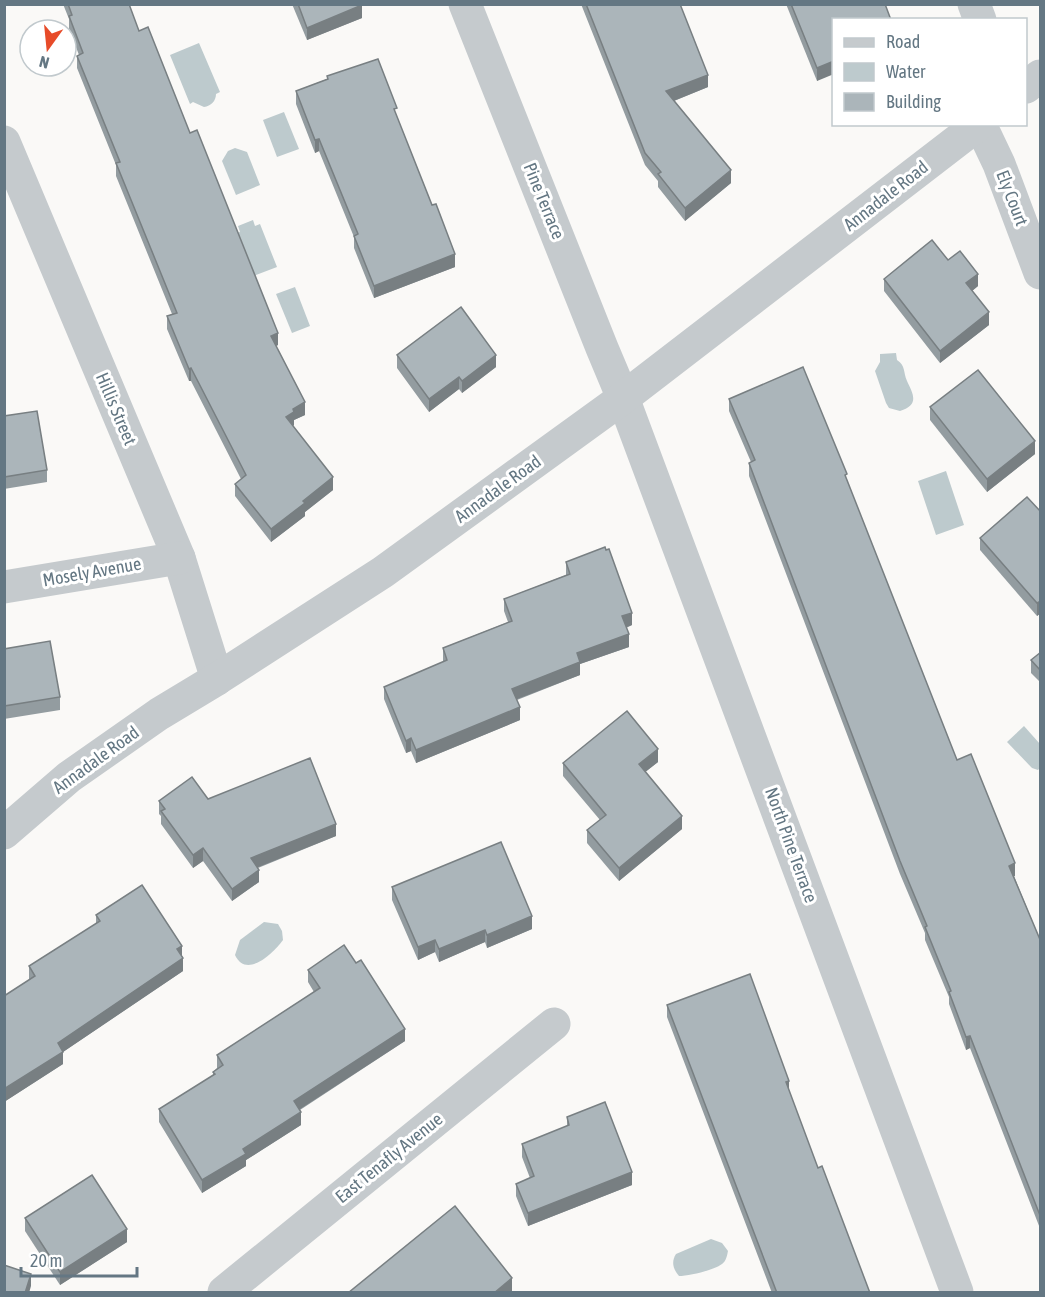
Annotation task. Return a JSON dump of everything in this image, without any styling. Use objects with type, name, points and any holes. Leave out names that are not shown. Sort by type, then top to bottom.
[{"type":"street","name":"Pine Terrace","points":[[465,4],[623,398]]},
{"type":"street","points":[[1027,86],[1041,76]]},
{"type":"street","name":"Annadale Road","points":[[4,833],[69,777],[159,714],[217,680],[383,572],[623,398],[976,126]]},
{"type":"street","name":"Ely Court","points":[[980,126],[999,164],[1041,273]]},
{"type":"street","name":"Hillis Street","points":[[4,142],[179,558],[217,680]]},
{"type":"street","name":"North Pine Terrace","points":[[623,398],[957,1293]]},
{"type":"street","name":"Mosely Avenue","points":[[4,587],[179,558]]},
{"type":"street","name":"East Tenafly Avenue","points":[[224,1293],[554,1024]]},
{"type":"water","points":[[199,43],[220,92],[216,94],[213,103],[204,107],[193,102],[190,104],[170,55]]},
{"type":"water","points":[[284,112],[299,149],[277,157],[263,120]]},
{"type":"water","points":[[235,148],[247,152],[260,185],[236,195],[222,161],[228,151]]},
{"type":"water","points":[[253,220],[255,226],[260,224],[277,267],[253,276],[236,233],[240,232],[238,226]]},
{"type":"water","points":[[295,287],[310,326],[292,333],[276,294]]},
{"type":"water","points":[[896,353],[913,399],[910,406],[900,411],[889,408],[875,371],[880,362],[880,354]]},
{"type":"water","points":[[946,471],[964,525],[936,535],[918,481]]},
{"type":"water","points":[[1024,726],[1040,744],[1040,768],[1038,770],[1032,768],[1007,742]]},
{"type":"water","points":[[264,922],[278,924],[283,940],[273,952],[259,962],[246,965],[240,962],[235,955],[240,940]]},
{"type":"water","points":[[711,1239],[722,1243],[728,1251],[723,1263],[695,1274],[679,1276],[673,1265],[676,1254]]},
{"type":"building","points":[[68,4],[129,4],[139,31],[148,27],[190,133],[197,130],[278,333],[271,336],[305,402],[293,409],[294,412],[286,417],[333,477],[303,501],[305,503],[271,529],[235,484],[246,475],[191,368],[189,369],[167,316],[177,313],[116,163],[120,162],[78,58],[78,56],[83,53],[78,40],[78,18],[70,18],[69,16],[72,15]]},
{"type":"building","points":[[298,4],[361,4],[362,5],[307,28]]},
{"type":"building","points":[[586,4],[680,4],[708,75],[666,91],[731,170],[685,208],[658,174],[661,172],[645,153]]},
{"type":"building","points":[[791,4],[885,4],[890,18],[832,18],[832,62],[817,68]]},
{"type":"building","points":[[378,59],[397,108],[394,109],[432,205],[436,204],[455,254],[374,286],[354,236],[358,234],[319,139],[315,140],[296,91],[328,79],[327,76]]},
{"type":"building","points":[[932,240],[948,260],[960,251],[978,274],[966,283],[989,312],[940,351],[884,279]]},
{"type":"building","points":[[461,307],[496,355],[462,381],[459,377],[429,399],[397,355]]},
{"type":"building","points":[[803,367],[847,474],[845,475],[957,760],[971,754],[1015,863],[1009,866],[1041,942],[1041,1218],[970,1036],[966,1037],[949,992],[951,991],[925,927],[927,926],[900,861],[749,463],[755,460],[729,399]]},
{"type":"building","points":[[978,370],[1035,441],[987,479],[930,407]]},
{"type":"building","points":[[37,411],[47,470],[4,477],[4,416]]},
{"type":"building","points":[[1027,497],[1041,512],[1041,601],[1037,603],[980,538]]},
{"type":"building","points":[[605,547],[606,550],[609,549],[632,613],[622,616],[629,634],[577,653],[580,662],[512,689],[520,707],[416,750],[411,738],[406,741],[384,687],[447,660],[443,648],[512,621],[504,599],[570,574],[566,562]]},
{"type":"building","points":[[50,641],[60,697],[4,706],[4,649]]},
{"type":"building","points":[[1041,652],[1041,671],[1031,660]]},
{"type":"building","points":[[627,711],[658,749],[639,764],[682,816],[619,868],[587,830],[606,815],[563,763]]},
{"type":"building","points":[[310,758],[336,824],[251,858],[259,870],[232,889],[203,848],[193,855],[161,811],[165,809],[159,801],[192,777],[208,799]]},
{"type":"building","points":[[501,842],[532,916],[487,935],[485,930],[439,949],[435,940],[418,947],[392,887]]},
{"type":"building","points":[[142,885],[182,946],[177,949],[183,958],[58,1043],[63,1052],[4,1089],[4,996],[35,976],[29,966],[100,921],[96,915]]},
{"type":"building","points":[[344,945],[356,963],[361,960],[405,1029],[294,1101],[301,1112],[243,1149],[246,1154],[202,1180],[159,1109],[215,1074],[213,1072],[223,1065],[217,1055],[320,988],[308,970]]},
{"type":"building","points":[[750,974],[818,1168],[822,1166],[870,1293],[777,1293],[667,1005]]},
{"type":"building","points":[[605,1102],[632,1172],[528,1213],[516,1184],[534,1176],[522,1144],[569,1125],[567,1117]]},
{"type":"building","points":[[92,1175],[127,1229],[60,1272],[25,1218]]},
{"type":"building","points":[[455,1206],[512,1278],[494,1293],[348,1293]]},
{"type":"building","points":[[4,1265],[31,1274],[25,1293],[4,1293]]}]
